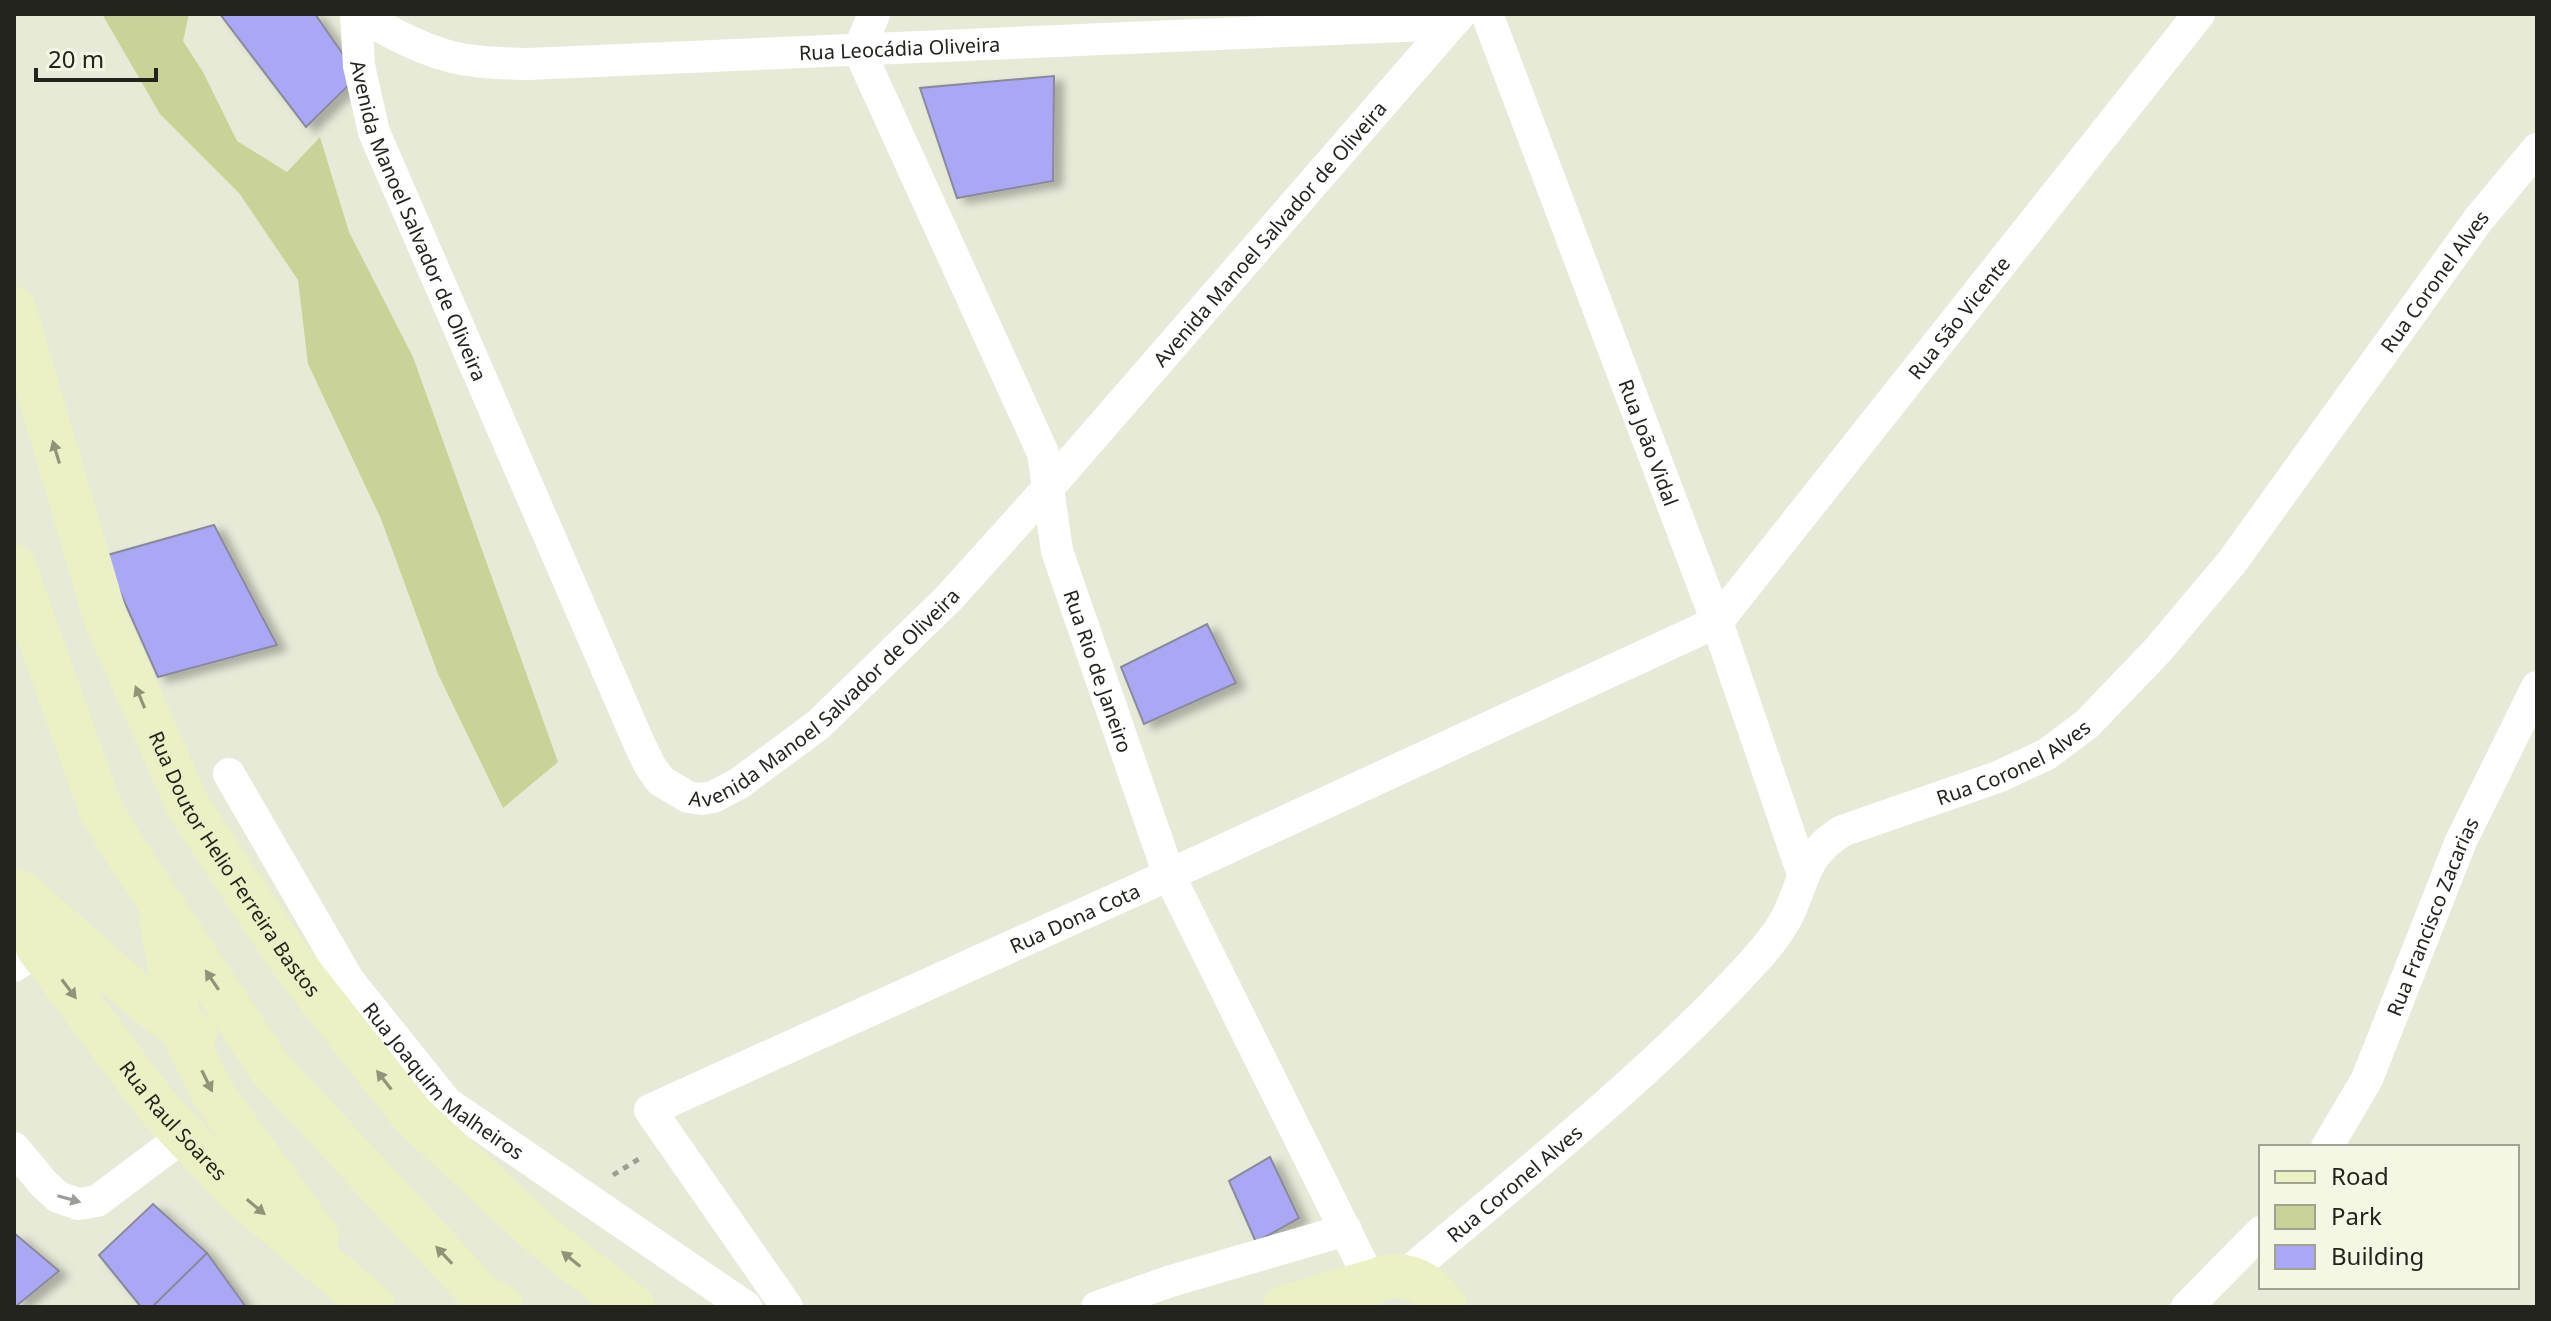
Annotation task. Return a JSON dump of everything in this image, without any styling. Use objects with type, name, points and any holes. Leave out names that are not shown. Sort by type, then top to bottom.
[{"type":"street","name":"Rua Leocádia Oliveira","points":[[357,14],[446,56],[480,62],[528,64],[1456,19]]},
{"type":"street","name":"Avenida Manoel Salvador de Oliveira","points":[[357,14],[359,66],[374,132],[639,743],[661,781],[688,797],[702,799],[738,784],[818,725],[949,598],[1456,19]]},
{"type":"street","points":[[859,50],[874,14]]},
{"type":"street","name":"Rua João Vidal","points":[[1487,14],[1717,622],[1803,874]]},
{"type":"street","name":"Rua São Vicente","points":[[1717,622],[2199,14]]},
{"type":"street","name":"Rua Rio de Janeiro","points":[[859,50],[1043,453],[1057,551],[1169,875],[1346,1230],[1398,1291]]},
{"type":"street","name":"Rua Coronel Alves","points":[[1398,1291],[1696,1022],[1775,937],[1787,918],[1803,874],[1818,849],[1842,831],[1998,777],[2047,754],[2087,724],[2158,650],[2232,562],[2478,220],[2537,149]]},
{"type":"street","name":"Rua Doutor Helio Ferreira Bastos","points":[[14,308],[106,620],[189,808],[290,960],[413,1116],[546,1239],[633,1307]]},
{"type":"street","points":[[14,566],[101,810],[158,899],[270,1068],[482,1296],[502,1307]]},
{"type":"street","name":"Rua Dona Cota","points":[[787,1307],[650,1110],[1717,622]]},
{"type":"street","name":"Rua Francisco Zacarias","points":[[2328,1145],[2367,1079],[2461,841],[2537,687]]},
{"type":"street","name":"Rua Joaquim Malheiros","points":[[229,774],[349,981],[447,1103],[746,1307]]},
{"type":"street","points":[[14,887],[149,1005],[180,1027],[270,1068]]},
{"type":"street","name":"Rua Raul Soares","points":[[14,899],[27,958],[184,1136],[239,1193],[365,1299]]},
{"type":"street","points":[[158,899],[180,1027],[213,1094],[365,1299]]},
{"type":"street","points":[[14,1148],[50,1190],[58,1197],[78,1204],[97,1201],[184,1136]]},
{"type":"street","points":[[1097,1307],[1171,1281],[1346,1230]]},
{"type":"street","points":[[2187,1307],[2259,1234]]},
{"type":"street","points":[[1285,1307],[1398,1291],[1470,1307]]},
{"type":"path","points":[[590,1201],[600,1184],[670,1140]]},
{"type":"green space","points":[[102,14],[189,14],[183,41],[203,72],[237,141],[287,172],[320,137],[349,232],[413,357],[558,762],[503,808],[438,674],[381,519],[308,364],[298,280],[239,193],[160,114]]},
{"type":"building","points":[[220,14],[315,14],[358,76],[306,127]]},
{"type":"building","points":[[1054,76],[1053,181],[957,198],[920,88]]},
{"type":"building","points":[[214,525],[277,645],[158,677],[104,556]]},
{"type":"building","points":[[1207,624],[1236,683],[1144,724],[1121,667]]},
{"type":"building","points":[[1270,1157],[1299,1218],[1256,1242],[1229,1181]]},
{"type":"building","points":[[153,1204],[207,1253],[152,1307],[141,1307],[99,1255]]},
{"type":"building","points":[[14,1233],[59,1271],[15,1307],[14,1307]]},
{"type":"building","points":[[207,1253],[246,1307],[152,1307]]}]
